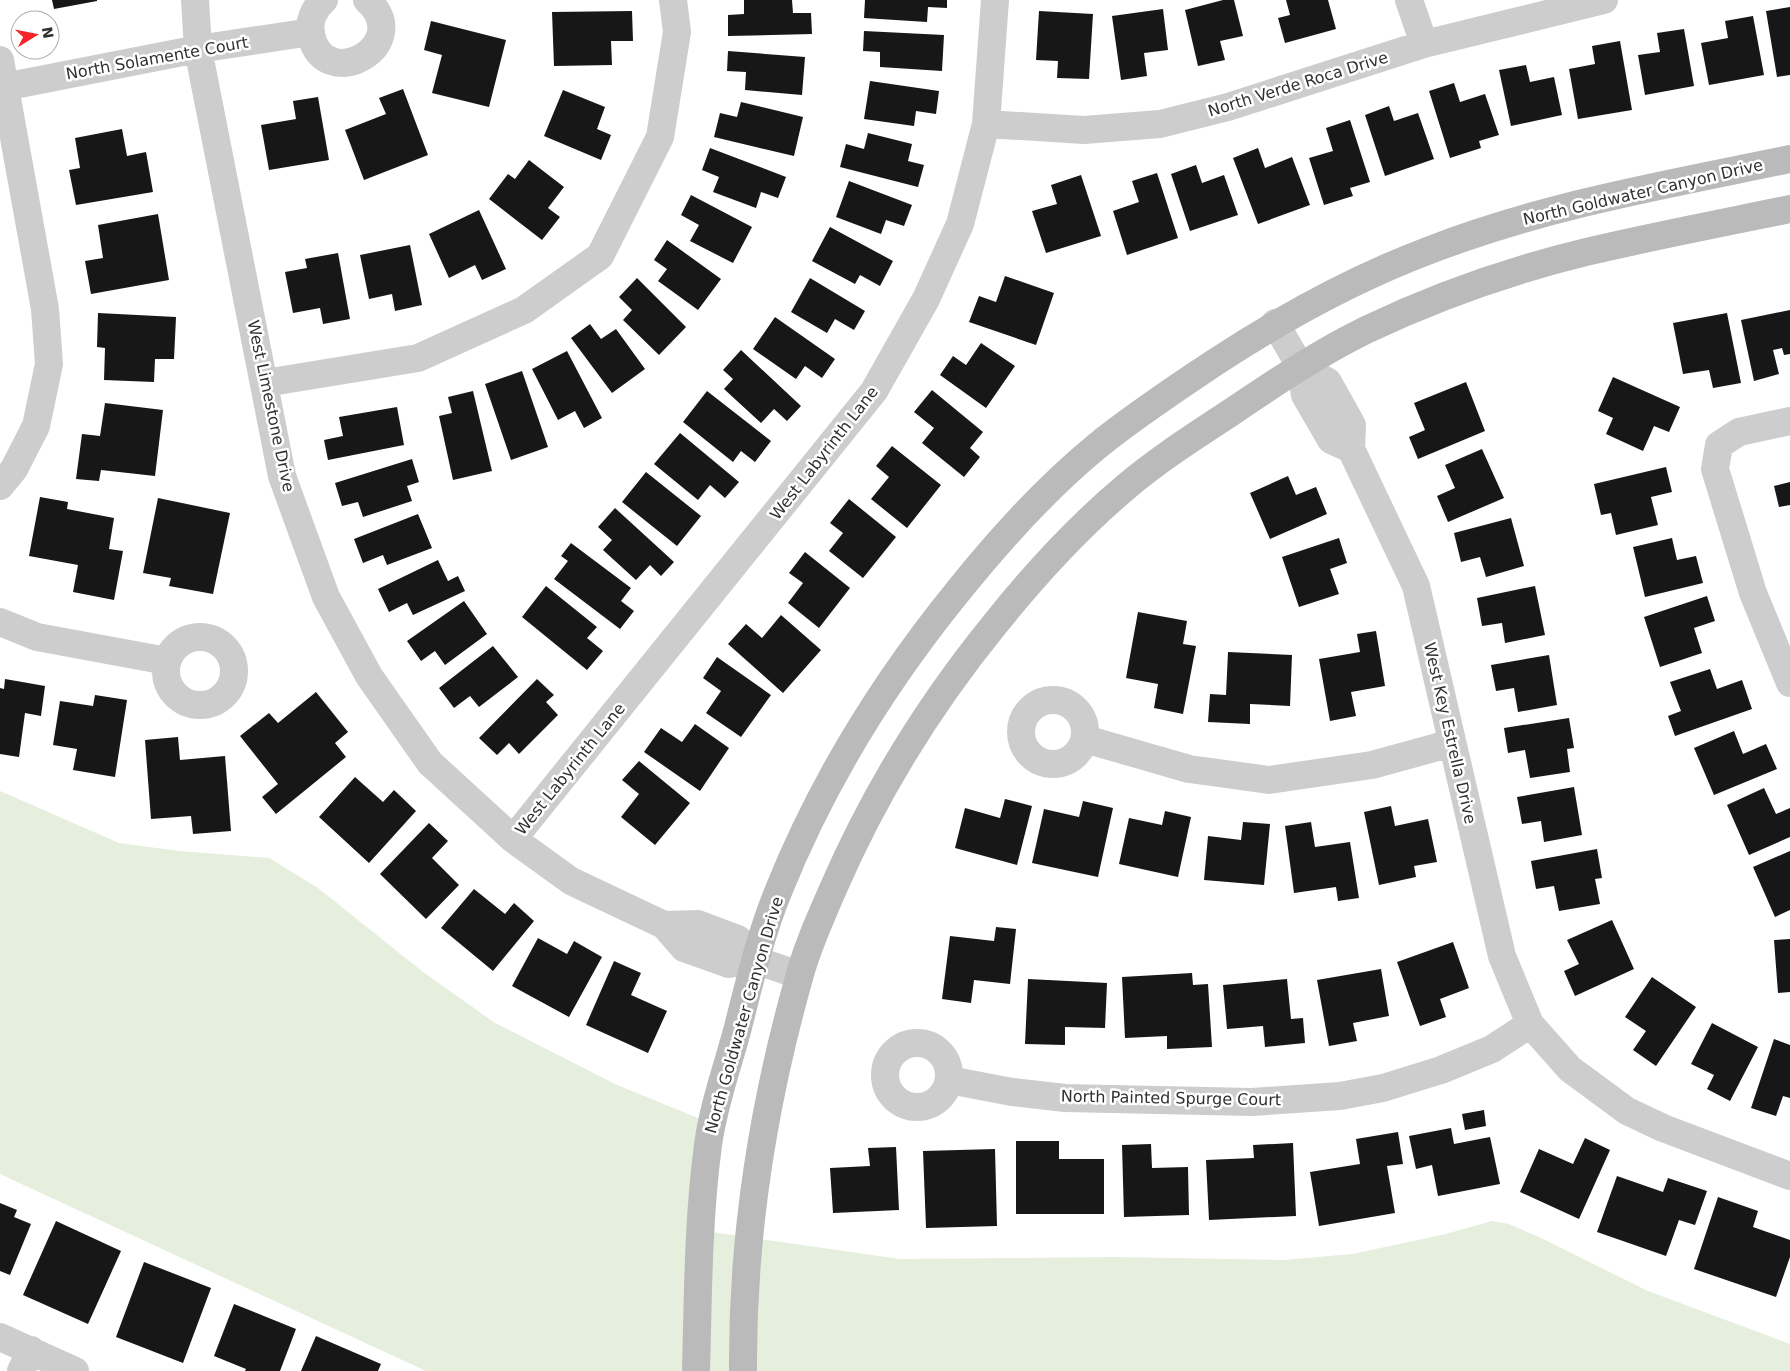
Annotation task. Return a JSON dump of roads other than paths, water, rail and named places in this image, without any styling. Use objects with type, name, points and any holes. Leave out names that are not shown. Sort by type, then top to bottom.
[{"type":"street","name":"West Limestone Drive","points":[[195,0],[198,49],[282,476],[326,597],[369,676],[430,763],[514,839],[571,881],[664,925],[684,948],[729,964],[755,960],[799,975]]},
{"type":"street","points":[[324,0],[315,10],[311,32],[313,42],[328,58],[349,63],[360,60],[372,50],[380,36],[378,14],[367,0]]},
{"type":"street","points":[[265,383],[418,358],[524,310],[600,256],[660,137],[678,32],[673,0]]},
{"type":"street","name":"West Labyrinth Lane","points":[[514,839],[874,390],[926,299],[960,224],[986,124],[995,0]]},
{"type":"street","points":[[1409,0],[1424,44]]},
{"type":"street","name":"North Verde Roca Drive","points":[[986,124],[1084,130],[1160,124],[1228,107],[1424,44],[1604,0]]},
{"type":"street","name":"North Solamente Court","points":[[4,87],[198,49],[311,32]]},
{"type":"street","points":[[0,60],[4,87],[10,169],[31,219],[45,309],[49,364],[36,426],[14,469],[0,486]]},
{"type":"street","name":"North Goldwater Canyon Drive","points":[[696,1371],[699,1237],[708,1141],[755,960],[776,895],[813,812],[881,693],[925,632],[991,550],[1050,489],[1095,448],[1148,407],[1275,323],[1345,287],[1427,251],[1486,229],[1583,202],[1790,159]]},
{"type":"street","points":[[743,1371],[749,1240],[756,1176],[763,1130],[799,975],[822,913],[857,834],[887,779],[923,720],[964,662],[1028,582],[1126,486],[1177,447],[1300,366],[1366,330],[1501,277],[1584,252],[1790,209]]},
{"type":"street","points":[[1275,323],[1300,366]]},
{"type":"street","name":"West Key Estrella Drive","points":[[1300,366],[1328,382],[1352,425],[1351,449],[1416,586],[1502,956],[1530,1024],[1570,1069],[1627,1111],[1663,1128],[1790,1176]]},
{"type":"street","points":[[1790,421],[1739,432],[1719,445],[1715,469],[1753,593],[1790,683]]},
{"type":"street","points":[[0,622],[37,637],[167,662]]},
{"type":"street","points":[[1085,739],[1189,769],[1269,780],[1372,765],[1452,744]]},
{"type":"street","name":"North Painted Spurge Court","points":[[948,1080],[1012,1092],[1065,1098],[1252,1102],[1340,1096],[1384,1088],[1441,1070],[1492,1049],[1530,1024]]},
{"type":"street","points":[[0,1337],[26,1361],[75,1371]]}]
